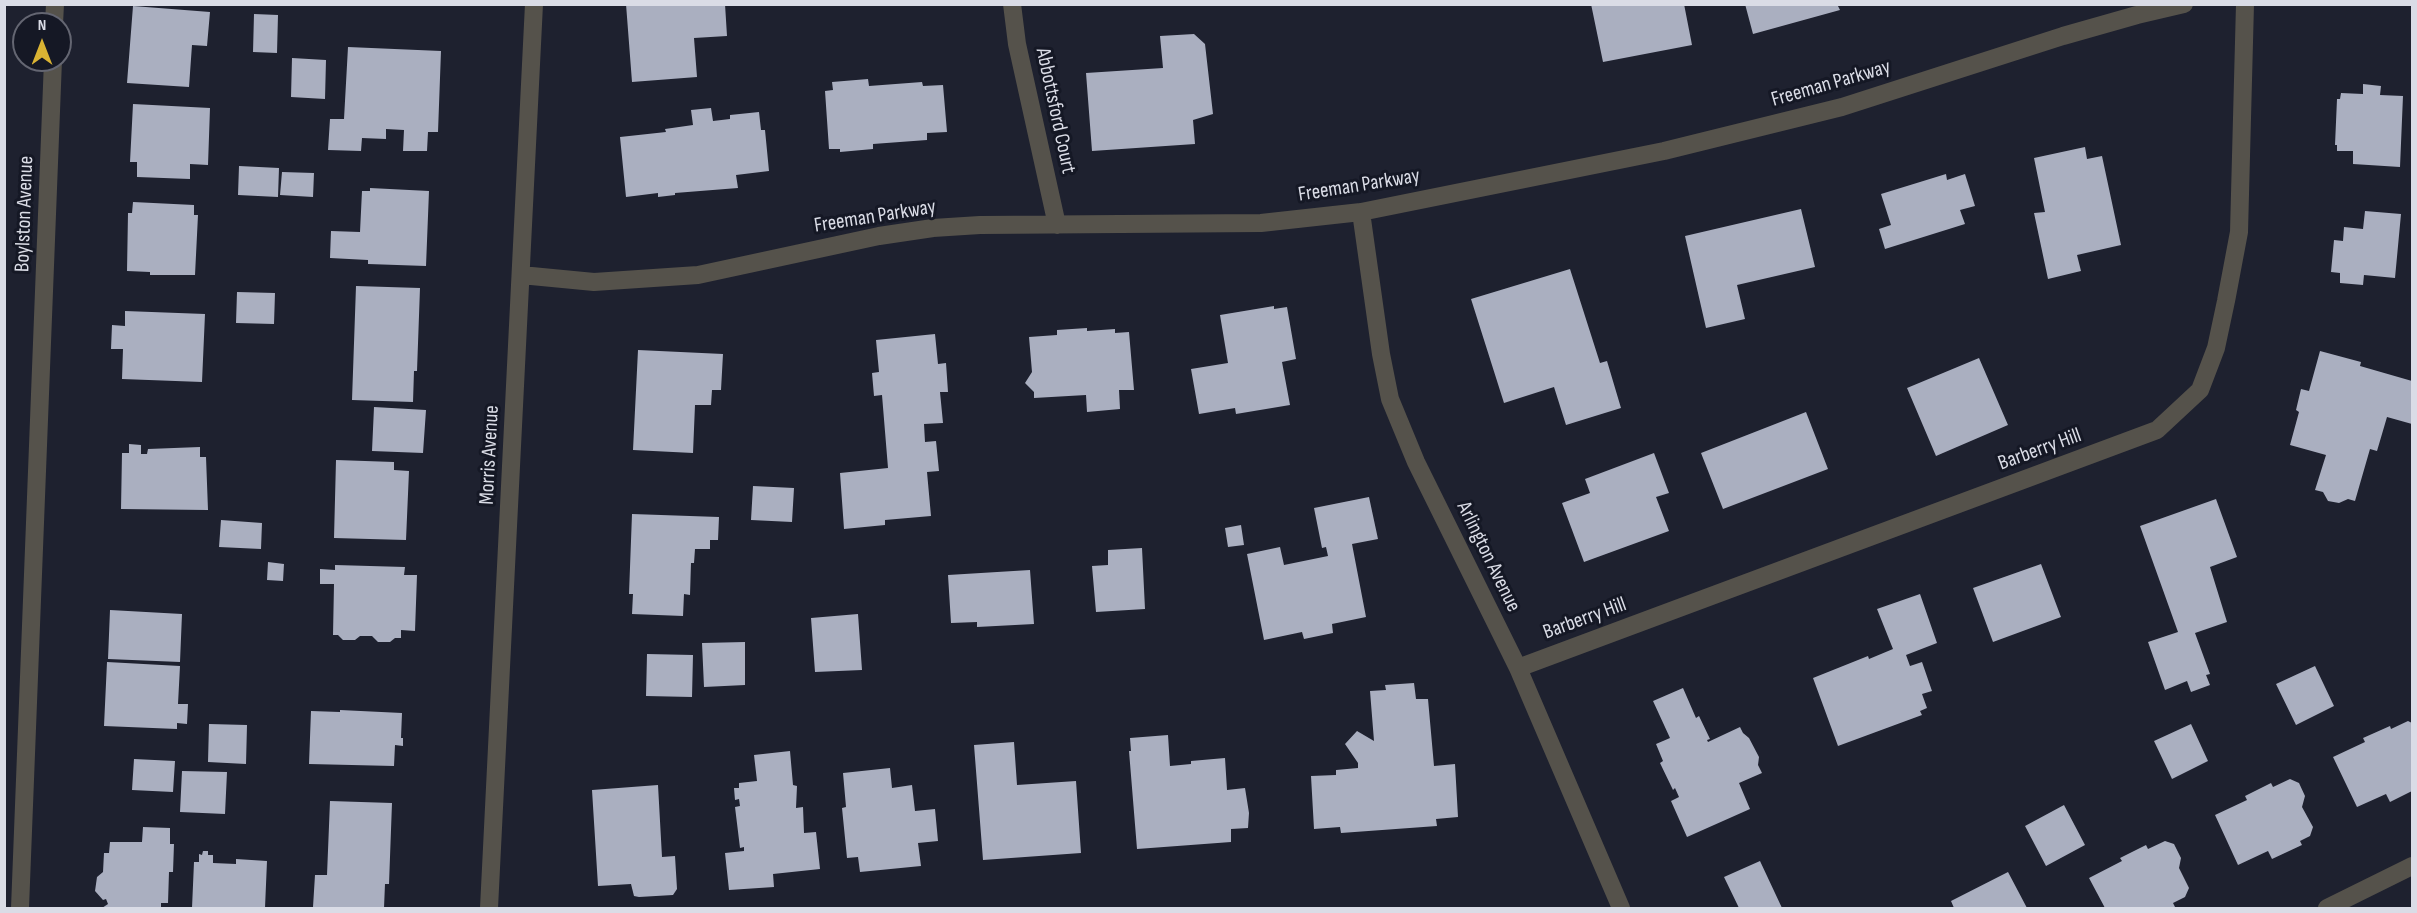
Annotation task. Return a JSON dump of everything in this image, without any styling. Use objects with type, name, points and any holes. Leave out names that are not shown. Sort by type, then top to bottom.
[{"type":"street","name":"Morris Avenue","points":[[489,909],[534,4]]},
{"type":"street","name":"Abbottsford Court","points":[[1012,4],[1017,44],[1057,225]]},
{"type":"street","name":"Freeman Parkway","points":[[521,275],[594,282],[698,275],[868,238],[933,228],[1260,223],[1361,212],[1665,152],[1831,110],[2063,36],[2184,4]]},
{"type":"street","name":"Barberry Hill","points":[[1518,668],[2157,430],[2200,390],[2216,348],[2239,232],[2245,4]]},
{"type":"street","name":"Boylston Avenue","points":[[20,909],[53,72]]},
{"type":"street","name":"Arlington Avenue","points":[[1361,212],[1381,354],[1390,399],[1416,462],[1518,668],[1621,909]]},
{"type":"street","points":[[2327,909],[2412,866]]},
{"type":"building","points":[[626,4],[725,4],[727,36],[694,38],[697,77],[632,82]]},
{"type":"building","points":[[1591,4],[1684,4],[1692,45],[1603,62]]},
{"type":"building","points":[[1745,4],[1837,4],[1840,10],[1753,34]]},
{"type":"building","points":[[133,6],[210,12],[207,46],[192,45],[189,87],[127,83]]},
{"type":"building","points":[[254,14],[278,15],[277,53],[253,52]]},
{"type":"building","points":[[1194,34],[1205,44],[1213,114],[1193,120],[1195,144],[1092,151],[1086,73],[1163,68],[1160,36]]},
{"type":"building","points":[[348,47],[441,51],[438,132],[428,132],[427,151],[403,151],[404,130],[386,129],[386,139],[362,138],[361,151],[328,150],[330,119],[344,119]]},
{"type":"building","points":[[292,58],[326,60],[325,99],[291,97]]},
{"type":"building","points":[[868,79],[869,86],[922,82],[923,86],[943,85],[947,132],[927,133],[927,140],[873,144],[873,149],[840,152],[840,149],[829,149],[825,91],[833,90],[832,82]]},
{"type":"building","points":[[2363,84],[2381,86],[2380,95],[2403,96],[2400,167],[2353,164],[2353,151],[2337,151],[2337,145],[2335,145],[2337,99],[2340,99],[2341,93],[2363,94]]},
{"type":"building","points":[[133,104],[210,108],[208,165],[190,164],[190,179],[137,177],[137,162],[130,162]]},
{"type":"building","points":[[711,108],[713,121],[730,119],[730,115],[759,112],[761,130],[765,130],[769,171],[736,175],[738,188],[675,193],[675,195],[658,197],[658,193],[626,197],[620,137],[666,132],[665,129],[693,125],[691,110]]},
{"type":"building","points":[[2085,147],[2087,159],[2102,156],[2121,245],[2077,255],[2081,271],[2048,279],[2034,213],[2045,212],[2034,158]]},
{"type":"building","points":[[239,166],[279,168],[278,197],[238,195]]},
{"type":"building","points":[[282,172],[314,173],[313,197],[280,195]]},
{"type":"building","points":[[1946,174],[1947,180],[1965,174],[1975,206],[1960,210],[1965,224],[1885,249],[1879,229],[1891,225],[1881,194]]},
{"type":"building","points":[[370,188],[429,191],[426,266],[368,264],[368,260],[330,258],[331,231],[360,232],[362,191],[370,191]]},
{"type":"building","points":[[133,202],[194,205],[194,215],[198,215],[195,275],[150,275],[150,272],[127,271],[128,213],[132,213]]},
{"type":"building","points":[[1801,209],[1815,267],[1737,285],[1745,319],[1706,328],[1685,236]]},
{"type":"building","points":[[2365,211],[2401,214],[2395,278],[2364,275],[2363,285],[2340,283],[2340,273],[2331,272],[2334,240],[2343,241],[2344,227],[2363,229]]},
{"type":"building","points":[[1570,269],[1600,363],[1607,361],[1621,408],[1566,425],[1554,387],[1504,403],[1471,299]]},
{"type":"building","points":[[356,286],[420,288],[417,371],[414,371],[413,402],[352,400]]},
{"type":"building","points":[[237,292],[275,293],[274,324],[236,323]]},
{"type":"building","points":[[1274,306],[1274,309],[1287,307],[1296,359],[1282,362],[1290,405],[1236,414],[1235,408],[1199,414],[1191,369],[1228,363],[1220,315]]},
{"type":"building","points":[[125,311],[205,314],[202,382],[122,379],[123,349],[111,349],[112,325],[125,326]]},
{"type":"building","points":[[1087,328],[1087,331],[1115,329],[1115,333],[1129,332],[1134,390],[1119,390],[1120,409],[1087,412],[1086,395],[1034,398],[1034,392],[1025,383],[1032,372],[1029,337],[1057,335],[1057,330]]},
{"type":"building","points":[[935,334],[938,364],[946,363],[948,392],[940,392],[943,423],[924,424],[925,442],[936,441],[939,471],[927,472],[931,516],[885,520],[885,525],[844,529],[840,473],[888,468],[882,395],[874,396],[872,373],[879,372],[876,340]]},
{"type":"building","points":[[638,350],[723,354],[721,390],[712,390],[711,405],[695,405],[693,453],[633,450]]},
{"type":"building","points":[[2320,351],[2361,362],[2360,366],[2412,381],[2412,424],[2387,417],[2377,451],[2370,449],[2355,501],[2348,499],[2339,503],[2328,501],[2323,492],[2315,490],[2326,455],[2290,445],[2299,412],[2296,410],[2301,389],[2309,391]]},
{"type":"building","points":[[1979,358],[2008,425],[1936,456],[1907,388]]},
{"type":"building","points":[[374,407],[426,410],[423,453],[372,451]]},
{"type":"building","points":[[1806,412],[1828,469],[1723,509],[1701,453]]},
{"type":"building","points":[[129,444],[141,445],[141,454],[147,454],[148,449],[200,447],[200,457],[206,457],[208,510],[121,509],[122,453],[129,453]]},
{"type":"building","points":[[1654,453],[1669,493],[1656,497],[1669,531],[1584,562],[1562,503],[1590,493],[1585,479]]},
{"type":"building","points":[[336,460],[394,462],[394,470],[409,471],[406,540],[334,538]]},
{"type":"building","points":[[753,486],[794,488],[792,522],[751,520]]},
{"type":"building","points":[[1369,497],[1378,539],[1352,544],[1366,617],[1332,624],[1333,633],[1304,639],[1302,632],[1264,640],[1247,554],[1280,547],[1284,565],[1328,556],[1326,547],[1322,548],[1314,508]]},
{"type":"building","points":[[2216,499],[2237,557],[2210,567],[2227,622],[2195,633],[2210,674],[2206,675],[2210,685],[2191,692],[2187,681],[2165,690],[2148,642],[2178,632],[2140,526]]},
{"type":"building","points":[[632,514],[719,517],[718,540],[710,540],[710,549],[695,549],[694,563],[691,563],[690,595],[684,594],[683,616],[632,614],[633,594],[629,594]]},
{"type":"building","points":[[221,520],[262,523],[261,549],[219,547]]},
{"type":"building","points":[[1241,525],[1244,545],[1228,547],[1225,528]]},
{"type":"building","points":[[1142,548],[1145,609],[1096,612],[1092,566],[1108,565],[1108,550]]},
{"type":"building","points":[[268,562],[284,564],[283,581],[267,580]]},
{"type":"building","points":[[2041,564],[2061,617],[1993,642],[1973,588]]},
{"type":"building","points":[[335,565],[405,567],[404,575],[417,575],[415,631],[401,630],[401,638],[395,638],[390,642],[378,642],[372,636],[343,640],[338,635],[333,635],[334,584],[320,584],[320,569],[335,570]]},
{"type":"building","points":[[1030,570],[1034,624],[977,627],[977,622],[951,623],[948,575]]},
{"type":"building","points":[[1920,594],[1937,643],[1906,655],[1910,666],[1922,662],[1932,691],[1922,694],[1927,708],[1920,711],[1922,715],[1838,746],[1813,678],[1868,656],[1869,659],[1893,649],[1877,609]]},
{"type":"building","points":[[110,610],[182,614],[180,662],[108,659]]},
{"type":"building","points":[[858,614],[862,670],[815,672],[811,618]]},
{"type":"building","points":[[745,642],[745,685],[704,687],[702,643]]},
{"type":"building","points":[[647,654],[693,655],[692,697],[646,696]]},
{"type":"building","points":[[107,662],[180,666],[178,704],[188,704],[187,724],[177,723],[177,729],[104,726]]},
{"type":"building","points":[[2315,666],[2334,706],[2296,725],[2276,684]]},
{"type":"building","points":[[1414,683],[1416,699],[1428,699],[1434,766],[1455,764],[1458,817],[1436,819],[1437,826],[1341,833],[1340,827],[1314,829],[1311,776],[1336,775],[1336,770],[1358,768],[1358,763],[1345,744],[1357,731],[1374,741],[1370,691],[1386,690],[1385,685]]},
{"type":"building","points":[[1683,688],[1696,718],[1699,716],[1710,739],[1707,740],[1708,742],[1740,727],[1759,757],[1758,765],[1762,773],[1739,783],[1750,809],[1687,837],[1671,801],[1679,797],[1675,788],[1673,790],[1660,763],[1663,761],[1656,744],[1670,738],[1653,701]]},
{"type":"building","points":[[340,710],[402,713],[403,746],[395,745],[394,766],[309,764],[311,711],[340,712]]},
{"type":"building","points":[[2408,721],[2412,723],[2412,791],[2390,802],[2386,794],[2357,807],[2333,757],[2365,742],[2363,738]]},
{"type":"building","points":[[209,724],[247,725],[246,764],[208,762]]},
{"type":"building","points":[[2191,724],[2208,761],[2172,779],[2154,741]]},
{"type":"building","points":[[1168,735],[1170,766],[1191,764],[1191,761],[1225,758],[1227,790],[1245,788],[1249,813],[1248,828],[1231,829],[1231,842],[1137,849],[1129,751],[1131,751],[1130,738]]},
{"type":"building","points":[[1014,742],[1017,785],[1076,781],[1081,853],[983,860],[974,745]]},
{"type":"building","points":[[790,751],[793,785],[797,786],[796,808],[803,807],[804,833],[816,832],[820,869],[773,874],[774,887],[729,890],[725,853],[744,851],[744,847],[740,848],[735,807],[740,806],[739,799],[735,800],[734,788],[739,788],[739,783],[757,781],[754,755]]},
{"type":"building","points":[[134,759],[175,761],[173,792],[132,790]]},
{"type":"building","points":[[890,768],[892,788],[912,785],[915,811],[935,809],[938,841],[918,843],[921,866],[860,872],[858,857],[847,858],[842,808],[846,807],[843,773]]},
{"type":"building","points":[[182,771],[227,772],[225,814],[180,812]]},
{"type":"building","points":[[2290,779],[2299,783],[2305,796],[2302,807],[2313,827],[2310,836],[2300,841],[2302,845],[2272,859],[2268,851],[2238,865],[2215,815],[2247,800],[2245,796],[2271,783],[2273,787]]},
{"type":"building","points":[[658,785],[662,857],[675,856],[677,889],[673,895],[639,897],[634,896],[631,884],[598,886],[592,790]]},
{"type":"building","points":[[330,801],[392,803],[389,884],[385,884],[384,908],[313,907],[315,875],[327,875]]},
{"type":"building","points":[[2064,805],[2085,845],[2046,866],[2025,826]]},
{"type":"building","points":[[143,827],[170,828],[170,844],[174,844],[173,872],[169,872],[168,903],[161,903],[161,908],[102,908],[108,904],[106,899],[103,900],[95,891],[97,877],[103,872],[104,853],[109,853],[110,842],[142,842]]},
{"type":"building","points":[[2165,841],[2174,844],[2181,858],[2179,868],[2189,888],[2185,897],[2173,903],[2175,907],[2172,908],[2105,908],[2089,878],[2122,861],[2120,858],[2146,845],[2148,849]]},
{"type":"building","points":[[203,851],[208,851],[208,855],[213,855],[213,863],[236,864],[236,859],[267,861],[265,908],[192,908],[194,862],[199,862],[199,854],[202,855]]},
{"type":"building","points":[[1760,861],[1782,908],[1739,908],[1724,877]]},
{"type":"building","points":[[2008,872],[2027,908],[1954,908],[1951,901]]}]
